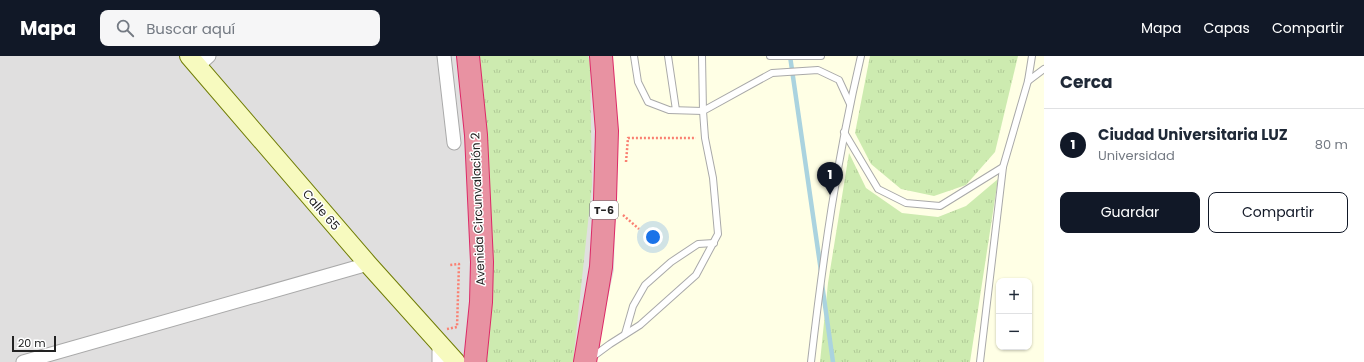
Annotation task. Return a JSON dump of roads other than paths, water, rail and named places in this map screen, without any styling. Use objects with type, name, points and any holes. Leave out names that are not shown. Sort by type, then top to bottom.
[{"type":"highway","name":"Avenida Circunvalación 2","points":[[468,56],[476,136],[482,262],[481,302],[475,362]]},
{"type":"highway","name":"T-6","points":[[586,362],[601,267],[605,206],[607,131],[601,56]]},
{"type":"street","points":[[444,56],[454,143]]},
{"type":"street","name":"Calle 65","points":[[199,59],[368,264],[456,362]]},
{"type":"street","points":[[23,362],[368,264]]},
{"type":"street","points":[[434,338],[439,362]]},
{"type":"lane","points":[[634,56],[638,82],[648,102],[669,110],[703,111],[772,73],[818,70],[839,80],[850,104]]},
{"type":"lane","points":[[668,56],[676,110]]},
{"type":"lane","points":[[586,362],[610,344],[640,325],[696,275],[718,234],[713,178],[705,138],[702,56]]},
{"type":"lane","points":[[770,56],[821,56]]},
{"type":"lane","points":[[812,362],[833,196],[844,132],[861,56]]},
{"type":"lane","points":[[980,362],[1002,167],[1028,81],[1032,56]]},
{"type":"lane","points":[[1028,81],[1044,69]]},
{"type":"lane","points":[[844,132],[878,188],[906,203],[940,206],[1002,167]]},
{"type":"lane","points":[[625,334],[633,306],[645,285],[671,262],[698,244],[714,243]]},
{"type":"waterway","points":[[790,56],[821,271]]},
{"type":"waterway","points":[[822,284],[833,362]]},
{"type":"place","name":"Ciudad Universitaria LUZ","points":[[830,195]]}]
